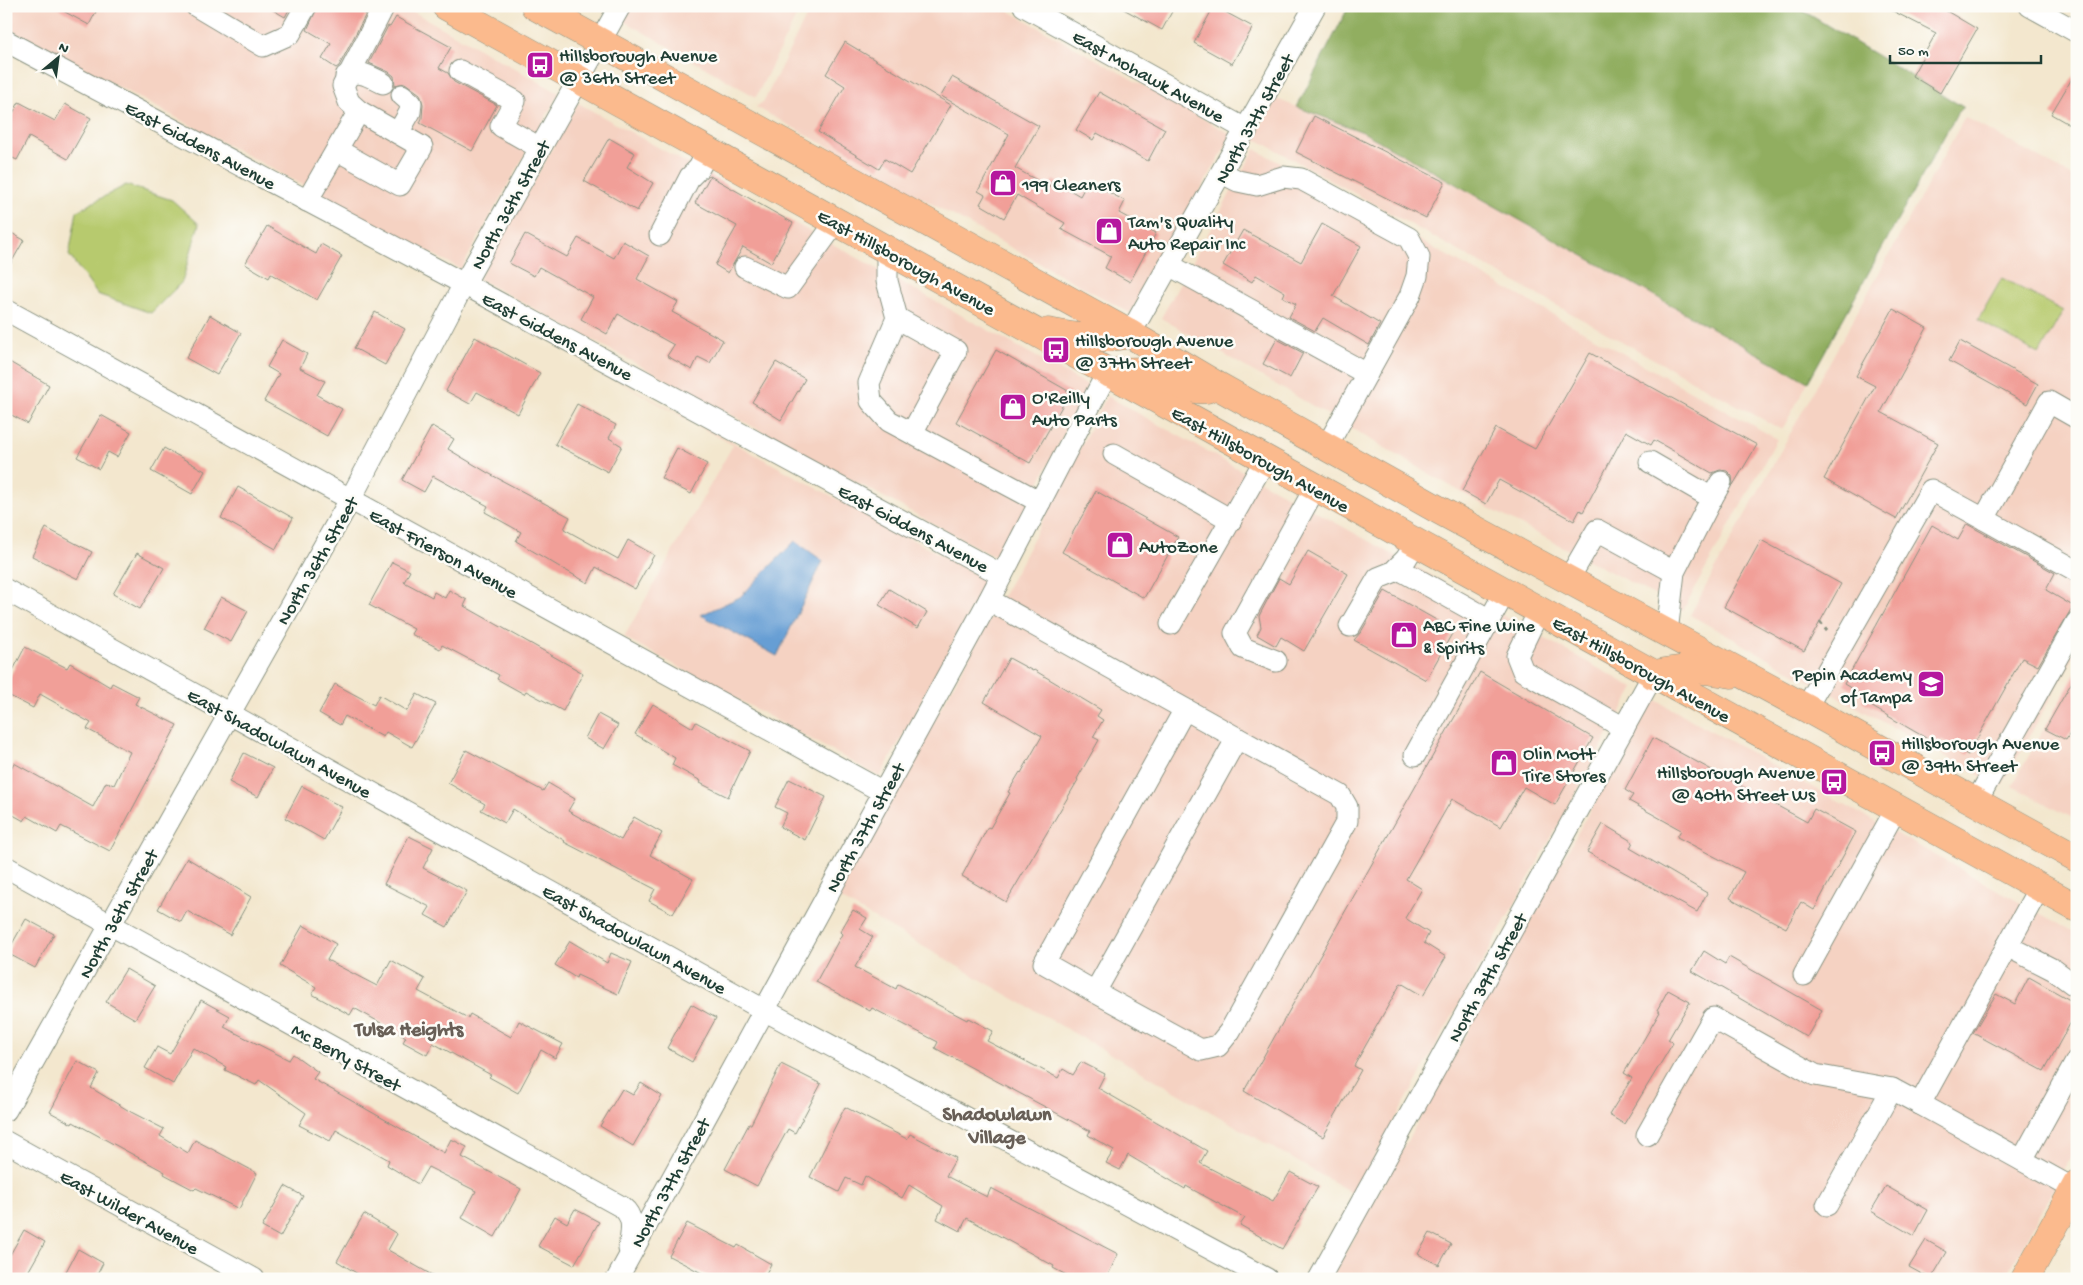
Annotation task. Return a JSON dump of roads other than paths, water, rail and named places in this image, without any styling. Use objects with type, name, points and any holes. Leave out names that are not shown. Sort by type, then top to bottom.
[{"type":"main road","name":"East Hillsborough Avenue","points":[[446,6],[2077,908]]},
{"type":"main road","points":[[535,6],[1130,334],[1218,386],[1568,580],[1668,623],[1748,676],[2077,858]]},
{"type":"main road","points":[[1027,328],[1080,339],[1109,338],[1130,334]]},
{"type":"main road","points":[[1107,373],[1141,371],[1154,374],[1189,389],[1204,389],[1218,386]]},
{"type":"main road","points":[[1416,542],[1435,530],[1471,527]]},
{"type":"main road","points":[[1653,675],[1674,669],[1702,669],[1748,676]]},
{"type":"main road","points":[[2025,1279],[2075,1187]]},
{"type":"street","points":[[196,6],[264,46],[290,34],[306,6]]},
{"type":"street","points":[[337,150],[400,185],[422,147],[359,111],[349,102],[343,86],[346,76],[384,6]]},
{"type":"street","name":"North 36th Street","points":[[6,1110],[350,500],[464,284],[620,6]]},
{"type":"street","name":"East Mohawk Avenue","points":[[1024,6],[1247,130]]},
{"type":"street","name":"North 37th Street","points":[[1130,334],[1247,130],[1315,6]]},
{"type":"street","points":[[2030,6],[2077,32]]},
{"type":"street","name":"East Giddens Avenue","points":[[6,41],[464,284],[1002,575]]},
{"type":"street","points":[[460,71],[514,101],[501,126],[540,148]]},
{"type":"street","points":[[346,76],[355,72],[383,83]]},
{"type":"street","points":[[398,133],[410,112],[412,103],[402,95]]},
{"type":"street","points":[[308,201],[359,111]]},
{"type":"street","points":[[660,235],[690,177],[700,168],[708,151]]},
{"type":"street","points":[[1222,173],[1238,181],[1257,186],[1282,177],[1301,179],[1409,238],[1419,257],[1417,276],[1410,296],[1327,446]]},
{"type":"street","points":[[745,266],[788,288],[836,222]]},
{"type":"street","points":[[887,251],[887,281],[897,318],[869,383],[871,401],[889,421],[1040,502]]},
{"type":"street","points":[[1169,265],[1367,374]]},
{"type":"street","name":"East Frierson Avenue","points":[[6,310],[883,792]]},
{"type":"street","points":[[897,318],[956,351],[912,433]]},
{"type":"street","name":"North 37th Street","points":[[616,1279],[627,1269],[764,1010],[989,600],[1107,373]]},
{"type":"street","points":[[1984,519],[2049,402],[2077,418]]},
{"type":"street","points":[[1114,454],[1231,520]]},
{"type":"street","points":[[1171,624],[1265,460]]},
{"type":"street","points":[[1650,462],[1716,490],[1674,572],[1668,623]]},
{"type":"street","points":[[1276,661],[1243,648],[1235,633],[1315,488]]},
{"type":"street","points":[[1806,708],[1931,490],[2077,571]]},
{"type":"street","points":[[1568,580],[1597,530],[1674,572]]},
{"type":"street","points":[[1350,626],[1378,578],[1393,572],[1406,559],[1416,542]]},
{"type":"street","points":[[1397,568],[1490,620]]},
{"type":"street","name":"East Shadowlawn Avenue","points":[[6,590],[764,1010],[1267,1279]]},
{"type":"street","points":[[1415,755],[1505,592]]},
{"type":"street","points":[[989,600],[1340,795],[1347,806],[1347,821],[1230,1031],[1218,1046],[1201,1050],[1044,963],[1185,709]]},
{"type":"street","points":[[1539,611],[1517,656],[1523,671],[1624,728]]},
{"type":"street","points":[[1976,802],[2077,622]]},
{"type":"street","name":"North 39th Street","points":[[1319,1279],[1653,675]]},
{"type":"street","points":[[1095,992],[1237,738]]},
{"type":"street","points":[[1804,975],[1896,809]]},
{"type":"street","name":"Mc Berry Street","points":[[6,867],[622,1207],[630,1213],[632,1222],[627,1269]]},
{"type":"street","points":[[1920,1104],[2039,888]]},
{"type":"street","points":[[2008,946],[2054,970],[2077,987]]},
{"type":"street","points":[[1648,1135],[1713,1018],[1815,1075],[1892,1089],[2075,1187]]},
{"type":"street","points":[[2022,1160],[2077,1060]]},
{"type":"street","points":[[1827,1205],[1892,1089]]},
{"type":"street","name":"East Wilder Avenue","points":[[6,1142],[254,1279]]},
{"type":"water","points":[[795,541],[823,561],[777,656],[701,615],[740,597]]},
{"type":"place","name":"Hillsborough Avenue @ 36th Street","points":[[540,65]]},
{"type":"place","name":"199 Cleaners","points":[[1003,183]]},
{"type":"place","name":"Tam's Quality Auto Repair Inc","points":[[1109,231]]},
{"type":"place","name":"Hillsborough Avenue @ 37th Street","points":[[1056,350]]},
{"type":"place","name":"O'Reilly Auto Parts","points":[[1013,407]]},
{"type":"place","name":"AutoZone","points":[[1120,545]]},
{"type":"place","name":"ABC Fine Wine & Spirits","points":[[1404,635]]},
{"type":"place","name":"Pepin Academy of Tampa","points":[[1931,684]]},
{"type":"place","name":"Hillsborough Avenue @ 39th Street","points":[[1882,753]]},
{"type":"place","name":"Olin Mott Tire Stores","points":[[1504,763]]},
{"type":"place","name":"Hillsborough Avenue @ 40th Street Ws","points":[[1834,782]]},
{"type":"district","name":"Tulsa Heights","points":[[409,1028]]},
{"type":"district","name":"Shadowlawn Village","points":[[997,1124]]}]
